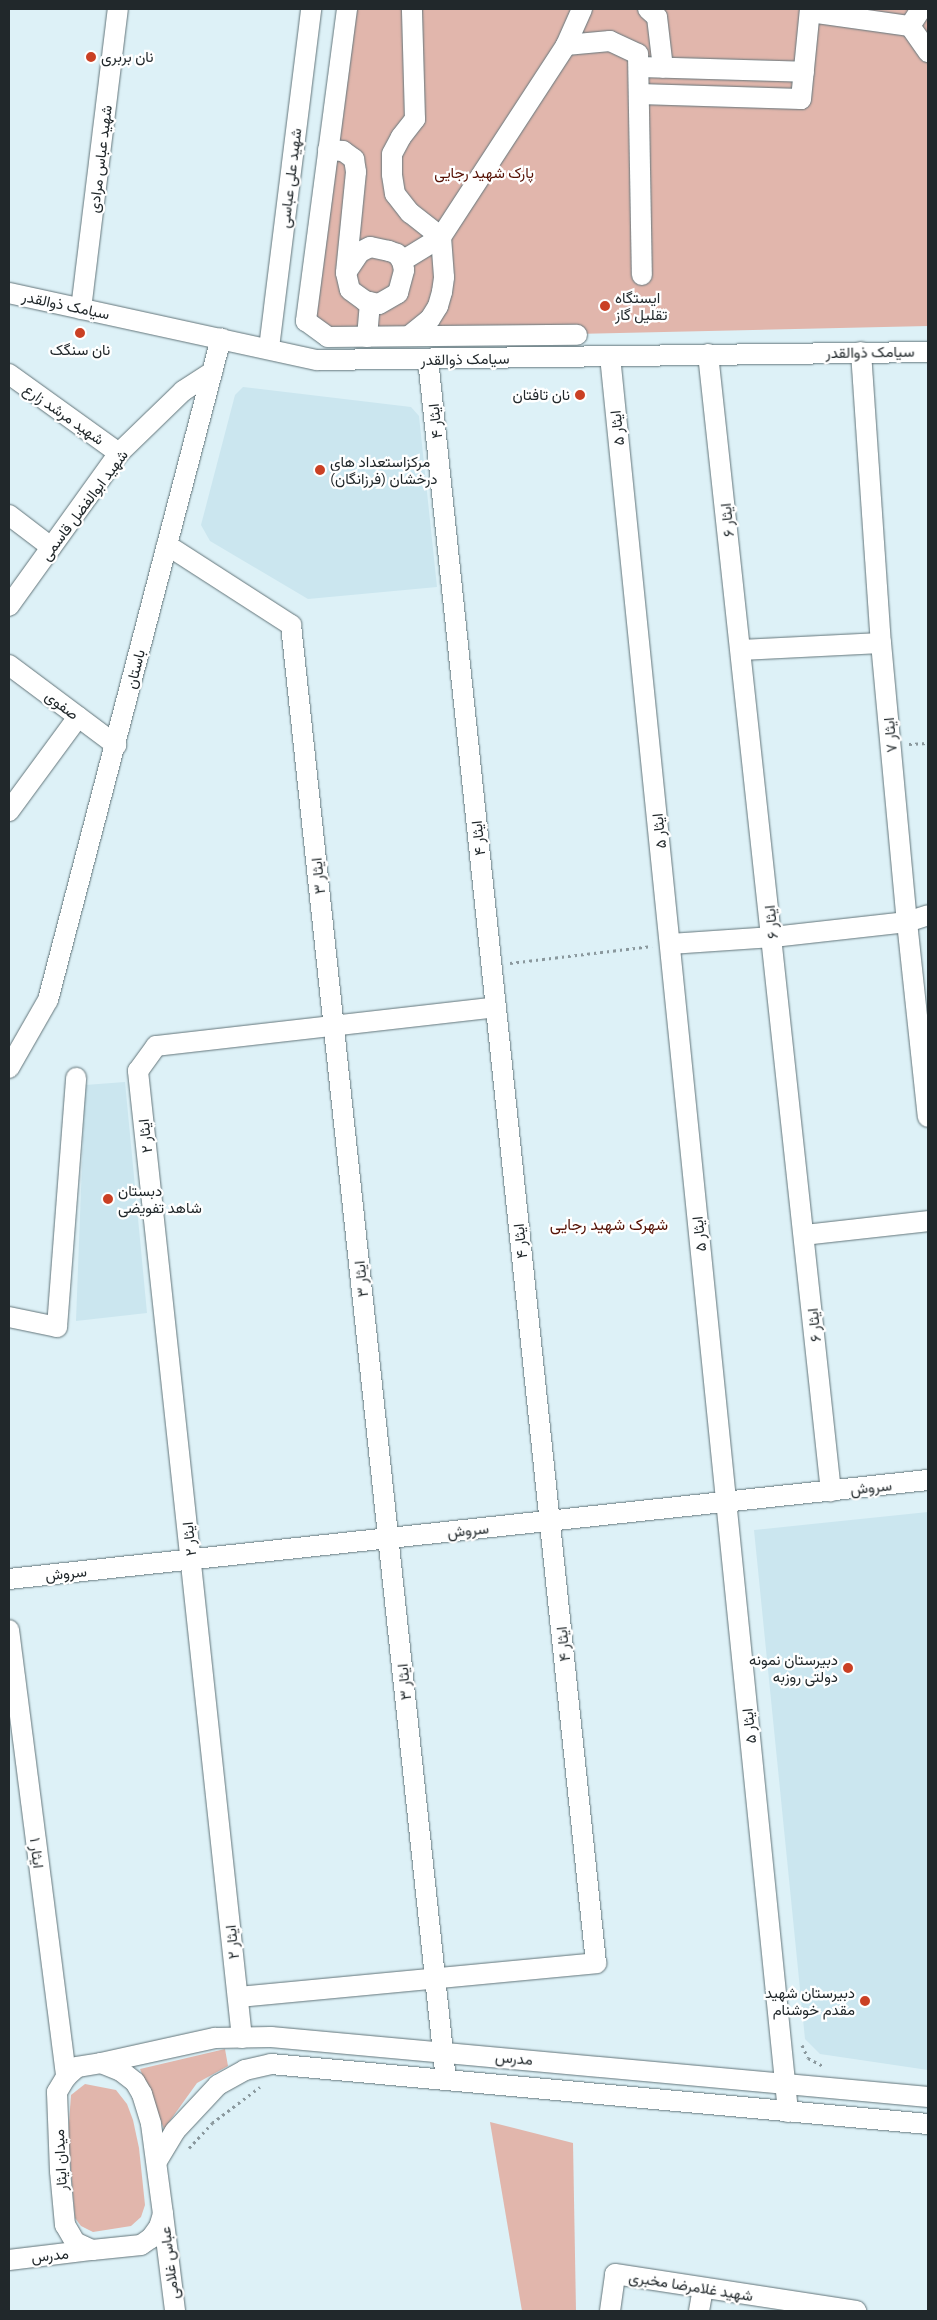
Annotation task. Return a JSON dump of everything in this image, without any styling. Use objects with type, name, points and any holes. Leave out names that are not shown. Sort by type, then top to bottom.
[{"type":"street","name":"شهید عباس مرادی","points":[[81,309],[118,9]]},
{"type":"street","name":"شهید علی عباسی","points":[[269,348],[311,9]]},
{"type":"street","points":[[346,9],[306,322],[328,337],[577,334]]},
{"type":"street","points":[[412,9],[415,119],[401,137],[392,154],[392,174],[396,194],[410,213],[441,236]]},
{"type":"street","points":[[402,261],[441,236],[566,45],[582,9]]},
{"type":"street","points":[[910,26],[921,9]]},
{"type":"street","points":[[639,94],[801,99],[810,10],[910,26],[928,52]]},
{"type":"street","points":[[656,11],[663,68]]},
{"type":"street","points":[[566,45],[610,41],[638,54],[640,67],[642,276]]},
{"type":"street","points":[[640,67],[804,72]]},
{"type":"street","points":[[328,150],[344,151],[354,159],[356,172],[346,274],[350,290],[356,296],[379,304],[398,293],[404,270],[402,261],[389,250],[370,247],[360,252],[346,274]]},
{"type":"street","points":[[410,336],[430,319],[442,292],[441,236]]},
{"type":"street","name":"سیامک ذوالقدر","points":[[9,293],[269,348],[317,360],[928,352]]},
{"type":"street","points":[[367,336],[370,302]]},
{"type":"street","name":"باستان","points":[[9,1068],[48,1000],[221,338]]},
{"type":"street","name":"ایثار ۷","points":[[861,352],[881,643],[907,922],[928,1117]]},
{"type":"street","name":"ایثار ۶","points":[[708,354],[773,937],[831,1491]]},
{"type":"street","name":"ایثار ۵","points":[[610,356],[788,2112]]},
{"type":"street","name":"ایثار ۴","points":[[428,359],[596,1963],[435,1978]]},
{"type":"street","name":"شهید ابوالفضل قاسمی","points":[[9,606],[119,453],[183,391],[212,372]]},
{"type":"street","name":"شهید مرشد زارع","points":[[9,374],[119,453]]},
{"type":"street","points":[[9,515],[51,547]]},
{"type":"street","name":"ایثار ۳","points":[[167,545],[291,625],[446,2079]]},
{"type":"street","points":[[741,650],[881,643]]},
{"type":"street","name":"صفوی","points":[[9,665],[116,745]]},
{"type":"street","points":[[9,811],[78,717]]},
{"type":"street","points":[[670,944],[773,937],[907,922],[928,915]]},
{"type":"street","points":[[334,1025],[496,1007]]},
{"type":"street","name":"ایثار ۲","points":[[242,2038],[138,1071],[156,1046],[334,1025]]},
{"type":"street","points":[[9,1317],[57,1327],[76,1078]]},
{"type":"street","points":[[804,1235],[928,1221]]},
{"type":"street","name":"سروش","points":[[9,1579],[928,1480]]},
{"type":"street","name":"ایثار ۱","points":[[9,1630],[66,2077]]},
{"type":"street","points":[[238,1997],[435,1978]]},
{"type":"street","name":"مدرس","points":[[101,2063],[215,2038],[318,2040],[928,2098]]},
{"type":"street","points":[[66,2077],[77,2067],[101,2063],[121,2071],[135,2082],[142,2094],[151,2124],[163,2214],[159,2227],[151,2238],[141,2246]]},
{"type":"street","name":"مدرس","points":[[157,2160],[175,2131],[218,2084],[245,2070],[271,2064],[928,2124]]},
{"type":"street","name":"میدان ایثار","points":[[66,2077],[57,2092],[60,2171],[65,2225],[75,2242],[92,2250]]},
{"type":"street","name":"عباس غلامی","points":[[163,2214],[175,2311]]},
{"type":"street","points":[[92,2250],[141,2246],[155,2250],[169,2264]]},
{"type":"street","name":"مدرس","points":[[9,2260],[92,2250]]},
{"type":"street","name":"شهید غلامرضا مخبری","points":[[610,2311],[616,2274],[819,2308],[856,2311]]},
{"type":"street","points":[[699,2311],[703,2288]]},
{"type":"path","points":[[492,965],[670,944]]},
{"type":"path","points":[[799,2040],[808,2058],[822,2066],[831,2067]]},
{"type":"shaded area","name":"مرکزاستعداد های درخشان (فرزانگان)","points":[[243,387],[411,407],[419,416],[437,587],[308,599],[210,541],[201,525],[235,395]]},
{"type":"shaded area","name":"دبستان شاهد تفویضی","points":[[125,1082],[147,1313],[76,1321],[85,1085]]},
{"type":"shaded area","points":[[928,1512],[928,2070],[820,2054],[805,2039],[754,1530]]},
{"type":"green space","name":"پارک شهید رجایی","points":[[338,9],[928,9],[928,326],[316,340],[299,325]]},
{"type":"green space","points":[[225,2049],[228,2066],[197,2083],[164,2129],[140,2069]]},
{"type":"green space","points":[[85,2084],[116,2090],[127,2104],[133,2120],[139,2148],[145,2205],[141,2217],[131,2226],[93,2232],[81,2226],[75,2218],[68,2137],[71,2095]]},
{"type":"green space","points":[[490,2122],[573,2143],[576,2311],[522,2311]]},
{"type":"place","name":"نان بربری","points":[[91,57]]},
{"type":"place","name":"ایستگاه تقلیل گاز","points":[[605,306]]},
{"type":"place","name":"نان سنگک","points":[[80,333]]},
{"type":"place","name":"نان تافتان","points":[[580,395]]},
{"type":"place","name":"مرکزاستعداد های درخشان (فرزانگان)","points":[[320,470]]},
{"type":"place","name":"دبستان شاهد تفویضی","points":[[108,1199]]},
{"type":"place","name":"دبیرستان نمونه دولتی روزبه","points":[[848,1668]]},
{"type":"place","name":"دبیرستان شهید مقدم خوشنام","points":[[865,2001]]},
{"type":"district","name":"شهرک شهید رجایی","points":[[609,1224]]}]
